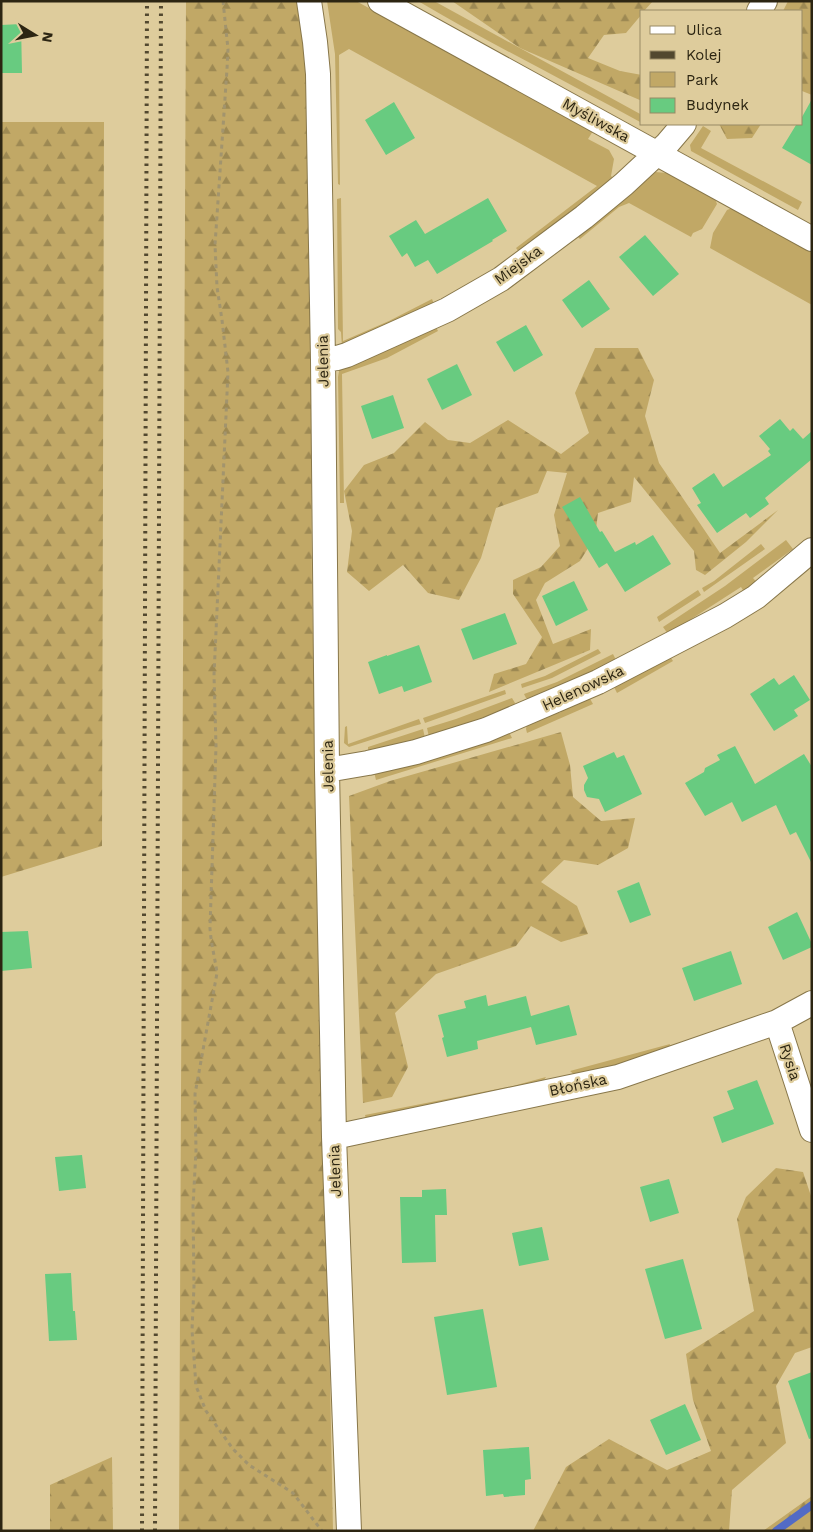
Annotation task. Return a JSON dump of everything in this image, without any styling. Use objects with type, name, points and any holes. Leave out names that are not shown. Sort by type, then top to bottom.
[{"type":"street","name":"Jelenia","points":[[309,1],[318,74],[334,1137],[349,1531]]},
{"type":"street","name":"Myśliwska","points":[[380,1],[812,239]]},
{"type":"street","name":"Miejska","points":[[323,360],[347,355],[418,324],[501,279],[624,184],[657,154],[683,125]]},
{"type":"street","name":"Helenowska","points":[[328,770],[416,752],[486,730],[598,682],[725,616],[756,597],[812,550]]},
{"type":"street","name":"Błońska","points":[[334,1137],[618,1077],[778,1022],[812,1002]]},
{"type":"street","name":"Rysia","points":[[778,1022],[812,1130]]},
{"type":"path","points":[[223,1],[228,63],[215,245],[217,287],[228,372],[214,675],[216,746],[210,928],[211,945],[217,973],[195,1094],[196,1151],[193,1206],[194,1286],[192,1330],[196,1386],[206,1411],[233,1449],[250,1465],[293,1493],[322,1531]]},
{"type":"green space","points":[[186,1],[298,1],[307,79],[310,186],[312,597],[333,1531],[179,1531]]},
{"type":"green space","points":[[327,1],[356,1],[593,131],[588,139],[609,150],[614,159],[611,176],[616,181],[519,252],[516,248],[597,186],[349,49],[339,55],[340,185],[338,184],[335,54]]},
{"type":"green space","points":[[418,1],[434,1],[640,114],[640,122],[501,48]]},
{"type":"green space","points":[[452,1],[653,1],[645,10],[640,10],[640,16],[626,33],[604,35],[588,58],[620,71],[640,75],[640,100],[520,48]]},
{"type":"green space","points":[[788,1],[812,1],[812,95],[803,91],[803,10],[784,10]]},
{"type":"green space","points":[[1,122],[104,122],[102,846],[1,877]]},
{"type":"green space","points":[[720,125],[760,125],[752,138],[727,139]]},
{"type":"green space","points":[[703,126],[711,131],[701,148],[802,202],[798,210],[691,151],[690,145]]},
{"type":"green space","points":[[655,172],[667,173],[715,199],[717,204],[702,229],[693,233],[691,237],[629,203],[619,207],[580,239],[576,235]]},
{"type":"green space","points":[[341,198],[343,341],[389,321],[432,299],[434,304],[342,347],[341,332],[338,329],[337,199]]},
{"type":"green space","points":[[732,208],[812,252],[812,305],[710,248],[713,233],[727,210]]},
{"type":"green space","points":[[435,325],[438,331],[387,358],[342,374],[344,503],[340,503],[338,377],[340,365]]},
{"type":"green space","points":[[595,348],[638,348],[654,380],[645,416],[659,463],[720,553],[778,510],[746,542],[705,575],[696,570],[694,551],[634,477],[631,502],[598,513],[595,537],[580,561],[545,583],[536,600],[553,644],[591,629],[590,650],[489,692],[494,674],[526,664],[542,637],[513,594],[513,580],[541,567],[560,546],[554,515],[567,473],[547,471],[538,493],[496,508],[481,558],[459,600],[428,593],[403,565],[369,591],[347,572],[352,531],[344,491],[364,465],[394,453],[425,422],[448,440],[470,443],[508,420],[561,454],[589,433],[575,393]]},
{"type":"green space","points":[[786,540],[793,549],[753,578],[760,586],[746,595],[741,587],[668,634],[663,627],[725,586]]},
{"type":"green space","points":[[761,544],[765,549],[704,592],[702,588],[714,581]]},
{"type":"green space","points":[[698,590],[701,595],[659,622],[657,617]]},
{"type":"green space","points":[[598,649],[601,653],[552,678],[522,688],[521,684],[545,676]]},
{"type":"green space","points":[[613,654],[615,658],[614,664],[532,701],[526,698],[524,694],[557,682]]},
{"type":"green space","points":[[669,655],[673,661],[617,693],[613,685]]},
{"type":"green space","points":[[505,690],[506,694],[425,723],[423,718]]},
{"type":"green space","points":[[589,697],[593,704],[527,733],[527,724],[558,712],[560,713]]},
{"type":"green space","points":[[512,698],[515,703],[513,709],[429,737],[427,728]]},
{"type":"green space","points":[[419,719],[421,724],[349,747],[344,743],[345,727],[347,726],[348,744]]},
{"type":"green space","points":[[423,729],[425,738],[368,751],[368,747]]},
{"type":"green space","points":[[505,732],[510,734],[512,738],[376,780],[374,772]]},
{"type":"green space","points":[[561,732],[570,765],[573,797],[601,821],[635,818],[628,848],[598,865],[564,860],[541,882],[577,906],[588,934],[561,942],[531,926],[516,946],[436,974],[395,1013],[408,1067],[392,1097],[363,1103],[349,796],[390,781]]},
{"type":"green space","points":[[670,1044],[668,1052],[576,1076],[570,1071]]},
{"type":"green space","points":[[546,1077],[542,1083],[366,1119],[365,1115],[513,1086]]},
{"type":"green space","points":[[776,1168],[803,1172],[812,1199],[812,1347],[795,1353],[776,1386],[786,1443],[732,1490],[729,1531],[533,1531],[566,1467],[609,1439],[667,1470],[711,1451],[693,1400],[686,1354],[754,1311],[737,1219],[746,1197]]},
{"type":"green space","points":[[112,1457],[113,1531],[50,1531],[50,1485]]},
{"type":"green space","points":[[812,1496],[812,1531],[763,1531]]},
{"type":"building","points":[[21,24],[22,73],[1,73],[1,25]]},
{"type":"building","points":[[812,99],[812,165],[782,148],[796,125],[803,125],[803,115]]},
{"type":"building","points":[[394,102],[415,138],[386,155],[365,120]]},
{"type":"building","points":[[488,198],[507,231],[437,274],[428,260],[415,267],[407,253],[402,257],[389,236],[416,220],[425,234]]},
{"type":"building","points":[[645,235],[679,274],[653,296],[619,257]]},
{"type":"building","points":[[589,280],[610,309],[582,328],[562,300]]},
{"type":"building","points":[[526,325],[543,355],[514,372],[496,342]]},
{"type":"building","points":[[457,364],[472,395],[442,410],[427,379]]},
{"type":"building","points":[[393,395],[404,428],[372,439],[361,406]]},
{"type":"building","points":[[780,419],[790,431],[793,428],[803,439],[812,431],[812,459],[765,498],[769,504],[750,518],[746,513],[717,533],[697,505],[701,503],[692,488],[714,473],[723,487],[771,455],[768,451],[770,449],[759,436]]},
{"type":"building","points":[[580,497],[600,532],[602,531],[615,552],[635,542],[636,545],[653,535],[671,564],[625,592],[607,563],[599,568],[562,507]]},
{"type":"building","points":[[574,581],[588,610],[556,626],[542,596]]},
{"type":"building","points":[[505,613],[517,644],[473,660],[461,629]]},
{"type":"building","points":[[419,645],[432,682],[404,692],[402,686],[379,694],[368,662]]},
{"type":"building","points":[[794,675],[810,700],[794,710],[798,716],[774,731],[750,694],[774,678],[779,685]]},
{"type":"building","points":[[735,746],[755,784],[804,754],[812,767],[812,864],[796,832],[790,835],[776,805],[742,822],[732,802],[705,816],[685,783],[704,772],[705,768],[720,760],[717,755]]},
{"type":"building","points":[[614,752],[617,758],[624,755],[642,794],[605,812],[599,799],[587,797],[584,785],[588,778],[583,766]]},
{"type":"building","points":[[639,882],[651,915],[630,923],[617,891]]},
{"type":"building","points":[[797,912],[812,947],[783,960],[768,927]]},
{"type":"building","points":[[28,931],[32,968],[1,971],[1,932]]},
{"type":"building","points":[[731,951],[742,984],[694,1001],[682,968]]},
{"type":"building","points":[[486,995],[488,1006],[526,996],[531,1016],[569,1005],[577,1035],[536,1045],[531,1027],[477,1041],[478,1049],[447,1057],[438,1015],[466,1008],[464,1001]]},
{"type":"building","points":[[757,1080],[774,1124],[722,1143],[713,1117],[734,1109],[727,1091]]},
{"type":"building","points":[[82,1155],[86,1188],[59,1191],[55,1157]]},
{"type":"building","points":[[669,1179],[679,1213],[650,1222],[640,1187]]},
{"type":"building","points":[[446,1189],[447,1215],[435,1215],[436,1262],[402,1263],[400,1197],[422,1197],[422,1190]]},
{"type":"building","points":[[542,1227],[549,1260],[519,1266],[512,1233]]},
{"type":"building","points":[[683,1259],[702,1329],[665,1339],[645,1269]]},
{"type":"building","points":[[71,1273],[77,1340],[49,1341],[45,1274]]},
{"type":"building","points":[[483,1309],[497,1387],[447,1395],[434,1317]]},
{"type":"building","points":[[812,1372],[812,1438],[809,1439],[788,1381]]},
{"type":"building","points":[[685,1404],[701,1440],[666,1455],[650,1420]]},
{"type":"building","points":[[529,1447],[531,1479],[525,1480],[525,1495],[504,1497],[503,1494],[486,1496],[483,1450]]},
{"type":"waterway","points":[[776,1531],[812,1505]]},
{"type":"railway","points":[[142,1531],[147,1]]},
{"type":"railway","points":[[155,1531],[161,1]]}]
